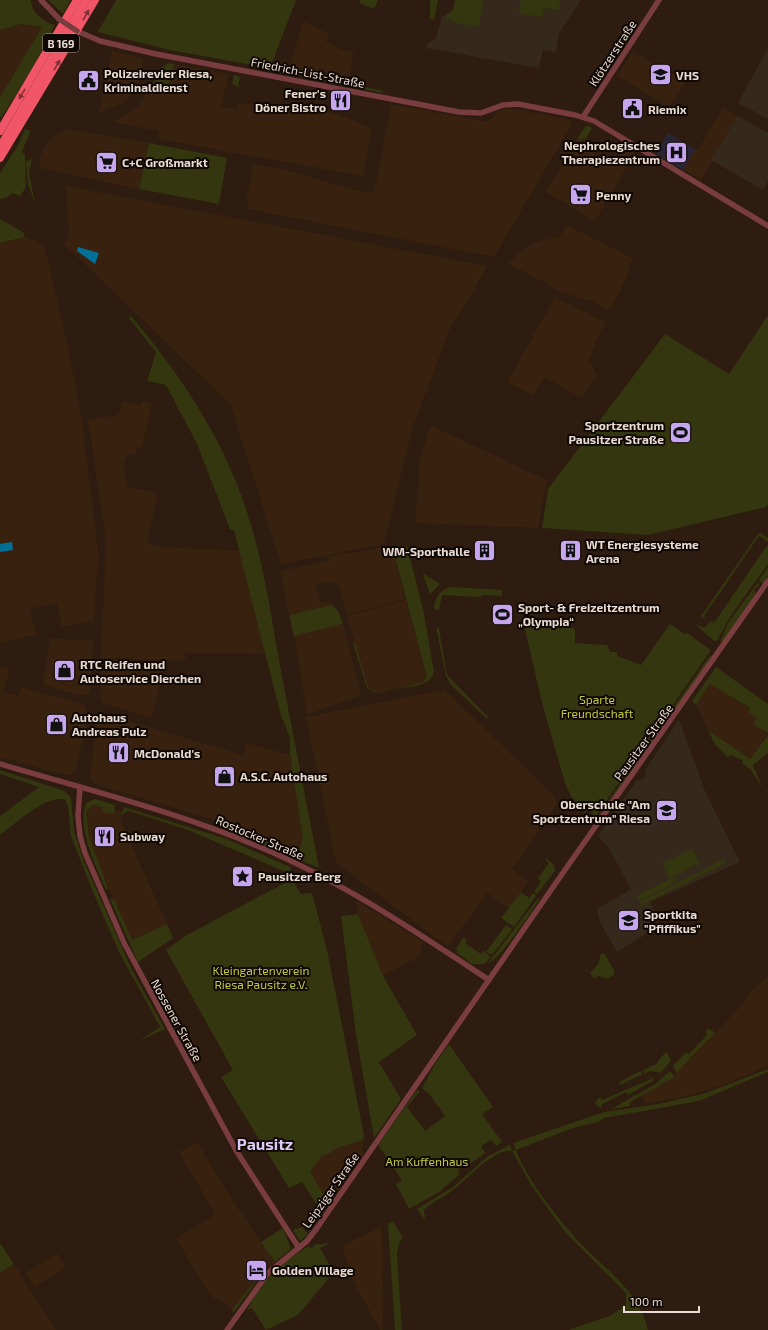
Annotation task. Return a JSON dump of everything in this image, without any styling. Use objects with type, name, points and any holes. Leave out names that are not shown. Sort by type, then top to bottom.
[{"type":"highway","name":"B 169","points":[[0,131],[77,0]]},
{"type":"highway","name":"B 169","points":[[0,147],[86,0]]},
{"type":"highway","points":[[0,158],[95,0]]},
{"type":"street","name":"Friedrich-List-Straße","points":[[41,0],[59,19],[77,31],[100,41],[156,54],[459,112],[481,113],[503,105],[518,104],[583,117],[594,121],[768,226]]},
{"type":"street","name":"Klötzerstraße","points":[[583,117],[659,0]]},
{"type":"street","name":"Pausitzer Straße","points":[[439,1052],[768,581]]},
{"type":"street","name":"Rostocker Straße","points":[[0,764],[165,813],[263,848],[346,889],[489,980]]},
{"type":"street","name":"Nossener Straße","points":[[80,787],[78,816],[80,836],[85,853],[124,943],[226,1131],[299,1248]]},
{"type":"street","name":"Leipziger Straße","points":[[227,1330],[268,1273],[299,1248],[317,1228],[439,1052]]},
{"type":"shaded area","points":[[455,0],[581,0],[559,33],[556,52],[543,50],[539,68],[426,48],[428,43],[436,38],[442,17],[453,10]]},
{"type":"shaded area","points":[[303,21],[330,34],[326,42],[341,49],[354,52],[348,86],[297,72],[292,69],[291,63]]},
{"type":"shaded area","points":[[21,24],[42,27],[0,97],[0,30]]},
{"type":"shaded area","points":[[768,48],[768,119],[738,103]]},
{"type":"shaded area","points":[[112,51],[142,58],[143,71],[136,88],[129,97],[121,104],[99,113]]},
{"type":"shaded area","points":[[633,51],[685,83],[669,107],[617,76]]},
{"type":"shaded area","points":[[174,64],[228,74],[222,107],[236,110],[238,103],[323,109],[372,128],[363,176],[158,139],[159,131],[111,122],[126,115],[141,104],[153,84],[168,87]]},
{"type":"shaded area","points":[[391,104],[487,122],[499,111],[510,109],[571,120],[571,126],[494,257],[248,209],[247,195],[254,164],[295,172],[350,189],[374,193]]},
{"type":"shaded area","points":[[723,107],[738,116],[701,180],[683,170],[695,149],[698,150]]},
{"type":"shaded area","points":[[738,116],[768,133],[768,181],[763,190],[711,160]]},
{"type":"shaded area","points":[[68,129],[149,143],[139,189],[40,168],[39,158],[46,145],[54,136]]},
{"type":"shaded area","name":"Nephrologisches Therapiezentrum","points":[[668,133],[695,149],[683,170],[656,154]]},
{"type":"shaded area","points":[[582,138],[598,148],[594,154],[613,165],[623,147],[635,153],[595,221],[546,192],[577,139],[581,141]]},
{"type":"shaded area","points":[[66,186],[487,266],[470,297],[451,326],[413,427],[384,544],[281,564],[230,404],[64,244],[69,236]]},
{"type":"shaded area","points":[[566,225],[634,259],[628,269],[630,270],[612,307],[606,309],[594,302],[563,293],[547,286],[547,283],[540,279],[538,280],[508,263],[519,253],[534,243],[560,237]]},
{"type":"shaded area","points":[[25,237],[44,244],[69,351],[82,423],[98,556],[94,621],[62,627],[57,603],[29,609],[37,634],[0,643],[0,243]]},
{"type":"shaded area","points":[[555,297],[605,322],[588,361],[592,364],[597,376],[582,398],[544,377],[533,396],[507,382]]},
{"type":"shaded area","points":[[142,401],[152,403],[142,448],[136,447],[136,454],[128,454],[124,463],[127,487],[158,493],[147,543],[160,547],[240,551],[266,654],[185,653],[186,660],[101,658],[106,542],[88,420],[118,415],[122,402],[141,405]]},
{"type":"shaded area","points":[[430,425],[547,480],[538,528],[415,523],[420,460]]},
{"type":"shaded area","points":[[392,546],[405,599],[347,615],[339,587],[333,581],[316,585],[320,603],[326,601],[332,605],[289,615],[280,571],[329,561],[328,556]]},
{"type":"shaded area","points":[[406,600],[427,679],[421,683],[382,692],[373,691],[367,685],[347,616]]},
{"type":"shaded area","points":[[343,624],[361,695],[307,715],[294,636]]},
{"type":"shaded area","points":[[50,638],[93,641],[90,693],[88,695],[79,695],[43,685]]},
{"type":"shaded area","points":[[101,664],[141,664],[164,670],[151,718],[102,703],[100,696]]},
{"type":"shaded area","points":[[0,666],[10,669],[3,692],[18,696],[21,687],[85,705],[88,715],[76,770],[72,775],[65,775],[0,757]]},
{"type":"shaded area","points":[[710,684],[751,709],[757,718],[754,724],[768,733],[750,759],[708,730],[696,705]]},
{"type":"shaded area","points":[[445,690],[555,796],[557,804],[512,869],[528,881],[510,909],[487,893],[448,947],[336,863],[306,717]]},
{"type":"shaded area","points":[[106,714],[243,755],[247,743],[290,755],[303,839],[299,850],[221,822],[96,784],[91,779],[90,772],[98,720],[101,716]]},
{"type":"shaded area","name":"Oberschule \"Am Sportzentrum\" Riesa","points":[[679,720],[705,791],[740,862],[650,902],[658,920],[643,936],[617,952],[600,922],[597,909],[631,889],[609,848],[598,836],[637,780],[644,779],[646,775],[645,770]]},
{"type":"shaded area","points":[[92,805],[122,811],[120,819],[167,924],[132,940],[98,864],[89,837],[86,811]]},
{"type":"shaded area","points":[[355,900],[423,942],[419,957],[383,976],[358,914]]},
{"type":"shaded area","points":[[768,976],[768,1066],[721,1086],[674,1099],[645,1103],[642,1095],[675,1077],[674,1075],[746,1000],[750,992]]},
{"type":"shaded area","points":[[363,1140],[363,1156],[329,1203],[310,1172],[322,1156],[333,1152],[332,1150]]},
{"type":"shaded area","points":[[197,1142],[233,1201],[275,1262],[258,1279],[234,1312],[220,1299],[212,1298],[176,1239],[215,1214],[179,1152]]},
{"type":"shaded area","points":[[382,1226],[383,1330],[380,1330],[347,1270],[349,1266],[342,1248],[343,1245]]},
{"type":"shaded area","points":[[57,1253],[66,1267],[35,1287],[26,1273]]},
{"type":"shaded area","points":[[14,1264],[56,1330],[0,1330],[0,1273]]},
{"type":"green space","points":[[0,0],[31,0],[33,9],[36,13],[46,22],[55,25],[35,64],[2,117],[0,117],[0,97],[42,27],[21,24],[0,30]]},
{"type":"green space","points":[[48,0],[71,0],[63,14]]},
{"type":"green space","points":[[116,0],[296,0],[272,63],[263,67],[170,50],[98,32]]},
{"type":"green space","points":[[360,0],[378,0],[374,9],[359,3]]},
{"type":"green space","points":[[430,0],[438,0],[434,20],[430,19]]},
{"type":"green space","points":[[455,0],[483,0],[479,27],[451,22],[451,19],[444,18],[453,10]]},
{"type":"green space","points":[[521,0],[560,0],[559,10],[544,8],[542,17],[519,13]]},
{"type":"green space","points":[[168,63],[174,64],[168,87],[153,84],[162,67]]},
{"type":"green space","points":[[234,75],[240,77],[238,87],[232,84]]},
{"type":"green space","points":[[350,84],[384,91],[381,93],[350,86]]},
{"type":"green space","points":[[588,126],[592,128],[585,140],[582,138],[581,141],[577,139],[585,127]]},
{"type":"green space","points":[[25,129],[31,131],[22,151],[25,156],[26,187],[20,196],[12,193],[6,198],[0,199],[0,173],[17,147]]},
{"type":"green space","points":[[149,143],[227,158],[219,204],[139,189]]},
{"type":"green space","points":[[32,158],[29,173],[35,203],[28,185],[26,162]]},
{"type":"green space","points":[[0,219],[23,232],[25,237],[0,243]]},
{"type":"green space","name":"Sportzentrum Pausitzer Straße","points":[[768,315],[768,504],[766,507],[648,535],[542,528],[548,489],[665,334],[729,374]]},
{"type":"green space","points":[[131,316],[178,376],[205,418],[228,463],[246,508],[263,572],[319,868],[220,827],[221,822],[299,850],[303,839],[290,755],[290,738],[280,712],[234,530],[230,529],[197,444],[166,385],[147,381],[156,352],[129,318]]},
{"type":"green space","points":[[761,533],[768,538],[768,542],[759,536],[704,616],[706,619],[701,616],[758,534]]},
{"type":"green space","points":[[768,544],[768,564],[730,617],[717,641],[714,641],[695,624],[705,628],[710,621],[714,623]]},
{"type":"green space","points":[[392,546],[407,546],[424,614],[434,672],[432,677],[424,683],[397,689],[423,682],[427,677]]},
{"type":"green space","points":[[768,567],[768,576],[763,584],[759,580]]},
{"type":"green space","points":[[424,574],[440,584],[430,594],[423,575]]},
{"type":"green space","points":[[758,582],[760,585],[754,590],[756,592],[753,598],[724,641],[720,642],[728,623]]},
{"type":"green space","points":[[450,587],[502,590],[502,596],[484,595],[480,597],[442,595],[439,610],[434,609],[435,601],[438,595]]},
{"type":"green space","points":[[332,605],[338,611],[343,624],[294,636],[289,615]]},
{"type":"green space","name":"Sparte Freundschaft","points":[[670,624],[685,634],[687,633],[711,650],[595,817],[588,809],[585,813],[571,796],[565,783],[542,703],[524,625],[573,628],[575,630],[575,643],[607,645],[610,652],[617,652],[617,656],[641,665]]},
{"type":"green space","points":[[436,627],[439,628],[448,676],[489,718],[486,718],[451,685],[446,676]]},
{"type":"green space","points":[[355,642],[368,687],[376,692],[390,691],[376,693],[367,688],[353,643]]},
{"type":"green space","points":[[710,655],[712,657],[599,818],[597,817]]},
{"type":"green space","points":[[716,667],[768,704],[768,733],[753,724],[757,718],[748,712],[750,708],[710,684],[696,705],[692,701]]},
{"type":"green space","points":[[708,730],[750,759],[768,735],[768,753],[753,765],[763,789],[751,770],[742,763],[743,760],[730,755],[728,758],[714,743]]},
{"type":"green space","points":[[0,770],[62,790],[71,798],[74,831],[83,859],[131,968],[165,1029],[139,1041],[160,1027],[119,952],[93,892],[71,836],[68,806],[65,800],[58,799],[41,805],[0,835],[0,816],[39,787],[0,774]]},
{"type":"green space","points":[[95,799],[115,805],[114,814],[103,812],[103,807],[93,805],[86,811],[89,837],[108,888],[106,890],[89,848],[84,825],[86,803]]},
{"type":"green space","points":[[124,807],[227,839],[292,868],[288,873],[188,830],[129,811],[124,813],[120,818]]},
{"type":"green space","points":[[692,849],[699,863],[670,878],[662,864]]},
{"type":"green space","points":[[546,858],[554,865],[555,871],[537,894],[534,892],[541,881],[538,878],[549,863],[545,860]]},
{"type":"green space","points":[[724,859],[726,863],[642,905],[640,902]]},
{"type":"green space","points":[[674,877],[676,882],[640,901],[637,896]]},
{"type":"green space","name":"Kleingartenverein Riesa Pausitz e.V.","points":[[292,879],[301,894],[312,893],[327,950],[364,1135],[363,1140],[332,1150],[333,1152],[322,1156],[310,1172],[329,1203],[324,1210],[321,1211],[302,1182],[289,1188],[221,1077],[233,1070],[166,950],[185,936]]},
{"type":"green space","points":[[521,892],[529,898],[533,893],[536,896],[514,927],[501,918]]},
{"type":"green space","points":[[538,898],[540,899],[508,944],[494,960],[488,963]]},
{"type":"green space","points":[[110,899],[114,899],[132,940],[167,924],[173,938],[138,962]]},
{"type":"green space","points":[[358,914],[383,976],[417,1035],[379,1062],[401,1099],[374,1138],[356,1034],[341,916]]},
{"type":"green space","points":[[506,925],[511,928],[511,931],[492,955],[486,952]]},
{"type":"green space","points":[[463,938],[467,940],[465,943],[481,954],[483,951],[491,957],[485,964],[472,964],[457,953],[456,949]]},
{"type":"green space","points":[[604,953],[614,970],[614,975],[607,979],[599,976],[594,978],[590,973],[599,963],[600,955]]},
{"type":"green space","points":[[709,1028],[715,1033],[676,1073],[673,1066],[686,1052],[689,1054],[707,1035],[705,1032]]},
{"type":"green space","name":"Am Kuffenhaus","points":[[449,1044],[493,1107],[482,1114],[502,1142],[496,1146],[491,1140],[481,1146],[485,1153],[465,1168],[463,1166],[458,1169],[460,1174],[439,1192],[409,1209],[396,1184],[402,1180],[378,1145],[417,1090],[420,1091],[407,1107],[425,1131],[445,1116],[430,1095],[422,1088],[435,1064]]},
{"type":"green space","points":[[667,1052],[671,1061],[661,1073],[650,1071],[644,1074],[643,1070],[656,1064]]},
{"type":"green space","points":[[768,1069],[768,1072],[699,1101],[604,1118],[598,1122],[573,1128],[516,1150],[513,1143],[604,1112],[658,1104],[706,1093]]},
{"type":"green space","points":[[641,1071],[643,1074],[620,1085],[619,1082]]},
{"type":"green space","points":[[670,1071],[675,1077],[630,1102],[630,1106],[611,1109],[654,1085]]},
{"type":"green space","points":[[650,1076],[654,1080],[628,1095],[626,1092],[601,1105],[602,1109],[595,1104],[597,1099],[601,1097],[602,1100],[651,1079],[650,1077],[647,1077]]},
{"type":"green space","points":[[510,1145],[512,1151],[505,1151],[490,1159],[456,1188],[427,1207],[424,1210],[425,1220],[417,1209],[453,1187],[488,1156]]},
{"type":"green space","points":[[516,1150],[535,1186],[563,1223],[580,1243],[630,1293],[644,1316],[648,1330],[568,1330],[609,1316],[626,1306],[626,1293],[565,1232],[531,1185],[512,1151]]},
{"type":"green space","points":[[393,1221],[403,1238],[399,1243],[397,1254],[402,1330],[395,1330],[388,1224]]},
{"type":"green space","points":[[302,1227],[308,1234],[300,1241],[293,1230]]},
{"type":"green space","points":[[283,1228],[291,1249],[275,1262],[261,1242]]},
{"type":"green space","points":[[0,1243],[14,1264],[0,1273]]},
{"type":"green space","points":[[330,1243],[320,1248],[334,1272],[298,1315],[266,1330],[252,1308],[247,1310],[258,1291],[281,1266],[299,1252],[309,1246],[310,1248],[314,1247],[313,1245]]},
{"type":"green space","points":[[257,1278],[258,1279],[234,1312],[232,1310]]},
{"type":"water","points":[[78,247],[99,253],[95,264],[77,251]]},
{"type":"water","points":[[12,542],[13,550],[0,552],[0,544]]},
{"type":"place","name":"VHS","points":[[660,75]]},
{"type":"place","name":"Polizeirevier Riesa, Kriminaldienst","points":[[88,80]]},
{"type":"place","name":"Fener's Döner Bistro","points":[[341,100]]},
{"type":"place","name":"Riemix","points":[[632,109]]},
{"type":"place","name":"Nephrologisches Therapiezentrum","points":[[676,152]]},
{"type":"place","name":"C+C Großmarkt","points":[[106,162]]},
{"type":"place","name":"Penny","points":[[580,195]]},
{"type":"place","name":"Sportzentrum Pausitzer Straße","points":[[680,432]]},
{"type":"place","name":"WM-Sporthalle","points":[[485,551]]},
{"type":"place","name":"WT Energiesysteme Arena","points":[[571,551]]},
{"type":"place","name":"Sport- & Freizeitzentrum „Olympia“","points":[[503,614]]},
{"type":"place","name":"RTC Reifen und Autoservice Dierchen","points":[[64,671]]},
{"type":"place","name":"Autohaus Andreas Pulz","points":[[57,724]]},
{"type":"place","name":"McDonald's","points":[[118,753]]},
{"type":"place","name":"A.S.C. Autohaus","points":[[225,776]]},
{"type":"place","name":"Oberschule \"Am Sportzentrum\" Riesa","points":[[666,811]]},
{"type":"place","name":"Subway","points":[[104,836]]},
{"type":"place","name":"Pausitzer Berg","points":[[243,876]]},
{"type":"place","name":"Sportkita \"Pfiffikus\"","points":[[628,921]]},
{"type":"place","name":"Golden Village","points":[[256,1270]]},
{"type":"district","name":"Pausitz","points":[[265,1143]]}]
